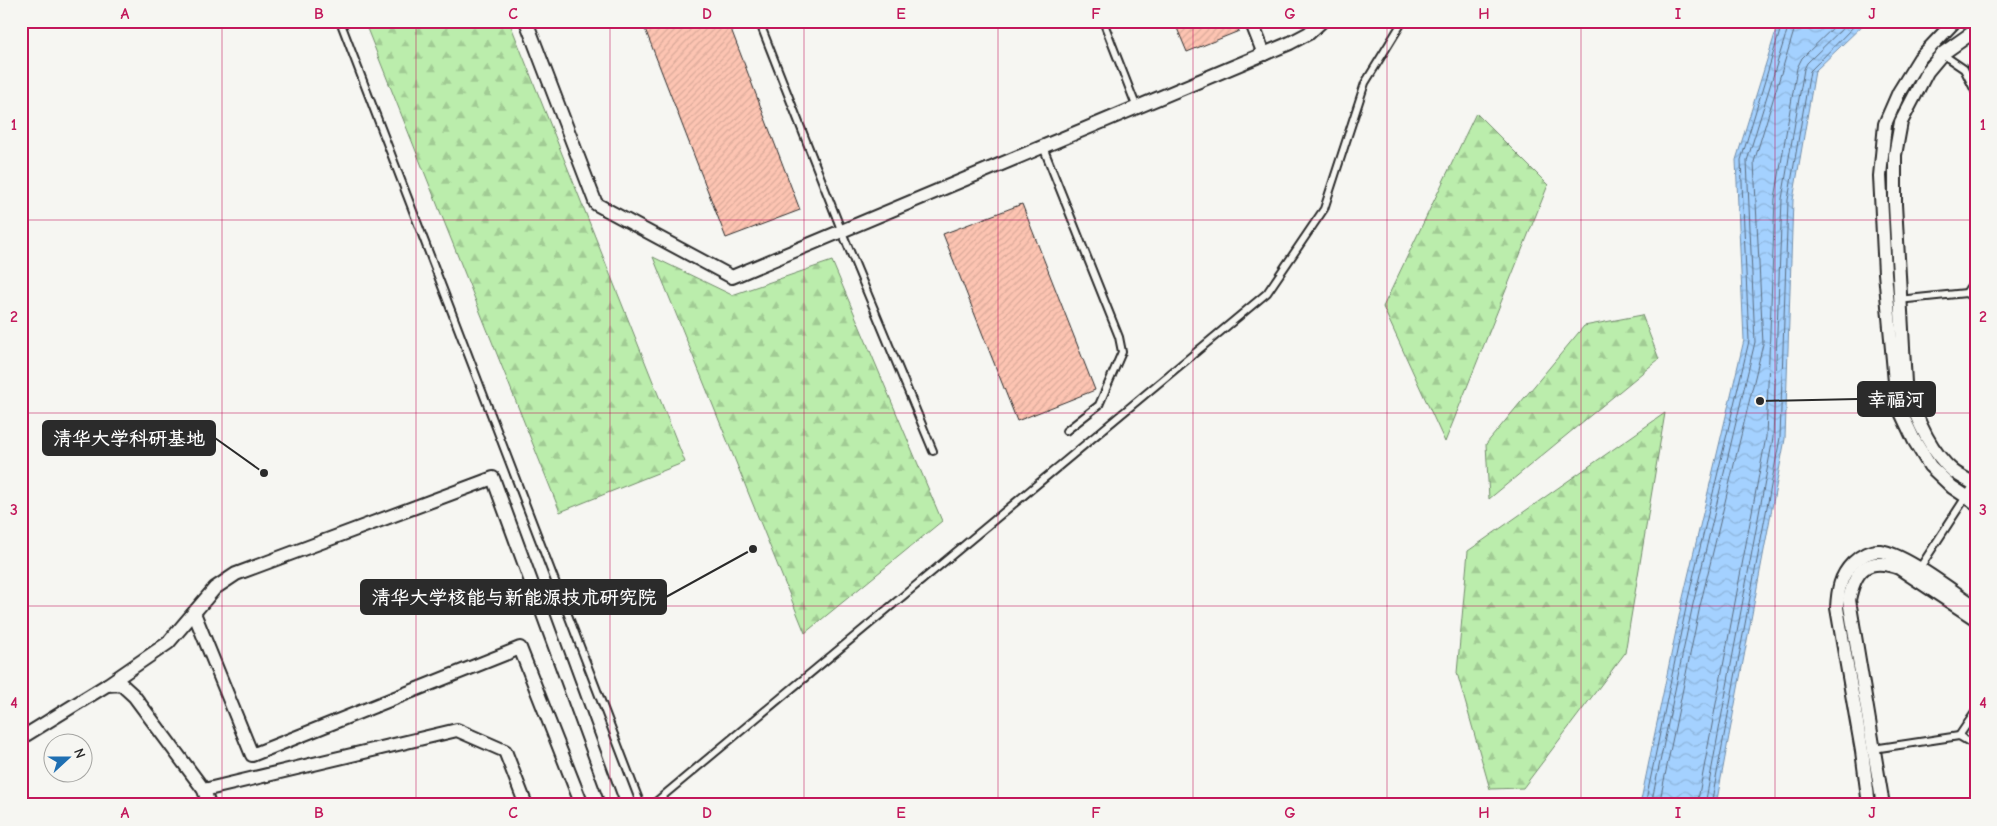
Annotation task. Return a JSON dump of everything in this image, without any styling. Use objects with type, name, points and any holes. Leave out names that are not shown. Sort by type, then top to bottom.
[{"type":"street","points":[[526,21],[596,204],[732,277],[1264,54],[1310,33],[1322,21]]},
{"type":"street","points":[[1251,21],[1264,54]]},
{"type":"street","points":[[1955,21],[1920,58],[1899,92],[1885,124],[1880,176],[1887,301],[1897,404],[1914,440],[1930,466],[1971,500]]},
{"type":"street","points":[[1975,484],[1952,470],[1933,447],[1912,405],[1905,383],[1902,300],[1894,204],[1895,155],[1901,122],[1913,95],[1927,72],[1942,54],[1976,30]]},
{"type":"street","points":[[21,738],[107,685],[168,643],[215,588],[236,574],[493,478],[613,805]]},
{"type":"street","points":[[1882,805],[1868,750],[1838,608],[1838,590],[1843,574],[1856,561],[1868,553],[1879,551],[1893,554],[1976,619]]},
{"type":"street","points":[[1916,573],[1976,607]]},
{"type":"street","points":[[194,613],[252,755],[520,648],[582,805]]},
{"type":"street","points":[[107,685],[121,684],[134,696],[204,790],[209,805]]},
{"type":"street","points":[[204,790],[457,730],[505,751],[526,805]]},
{"type":"street","points":[[1868,750],[1869,805]]},
{"type":"lane","points":[[340,21],[641,805]]},
{"type":"lane","points":[[759,21],[842,232],[933,451]]},
{"type":"lane","points":[[1103,21],[1137,108]]},
{"type":"lane","points":[[652,805],[1267,293],[1324,209],[1365,82],[1403,21]]},
{"type":"lane","points":[[1942,54],[1964,69],[1976,93]]},
{"type":"lane","points":[[1043,147],[1122,352],[1099,405],[1066,431]]},
{"type":"lane","points":[[1966,293],[1976,278]]},
{"type":"lane","points":[[1887,301],[1966,293],[1976,300]]},
{"type":"lane","points":[[1916,573],[1971,500],[1975,484]]},
{"type":"lane","points":[[1960,736],[1976,710]]},
{"type":"lane","points":[[1868,750],[1960,736],[1976,746]]},
{"type":"green space","points":[[364,21],[509,21],[685,462],[560,512]]},
{"type":"green space","points":[[1476,113],[1548,185],[1445,442],[1383,307]]},
{"type":"green space","points":[[653,257],[732,295],[832,261],[942,521],[805,633]]},
{"type":"green space","points":[[1642,315],[1659,359],[1489,499],[1486,444],[1584,326]]},
{"type":"green space","points":[[1665,413],[1625,653],[1523,788],[1490,789],[1457,673],[1468,551]]},
{"type":"water","points":[[1779,21],[1867,21],[1815,71],[1793,200],[1785,439],[1716,805],[1640,805],[1682,602],[1744,340],[1736,160]]},
{"type":"building","points":[[642,21],[728,21],[800,210],[726,238]]},
{"type":"building","points":[[1174,21],[1235,21],[1239,31],[1187,52]]},
{"type":"building","points":[[1022,204],[1095,390],[1017,421],[943,234]]},
{"type":"place","name":"幸福河","points":[[1760,401]]},
{"type":"place","name":"清华大学科研基地","points":[[264,473]]},
{"type":"place","name":"清华大学核能与新能源技术研究院","points":[[753,549]]}]
